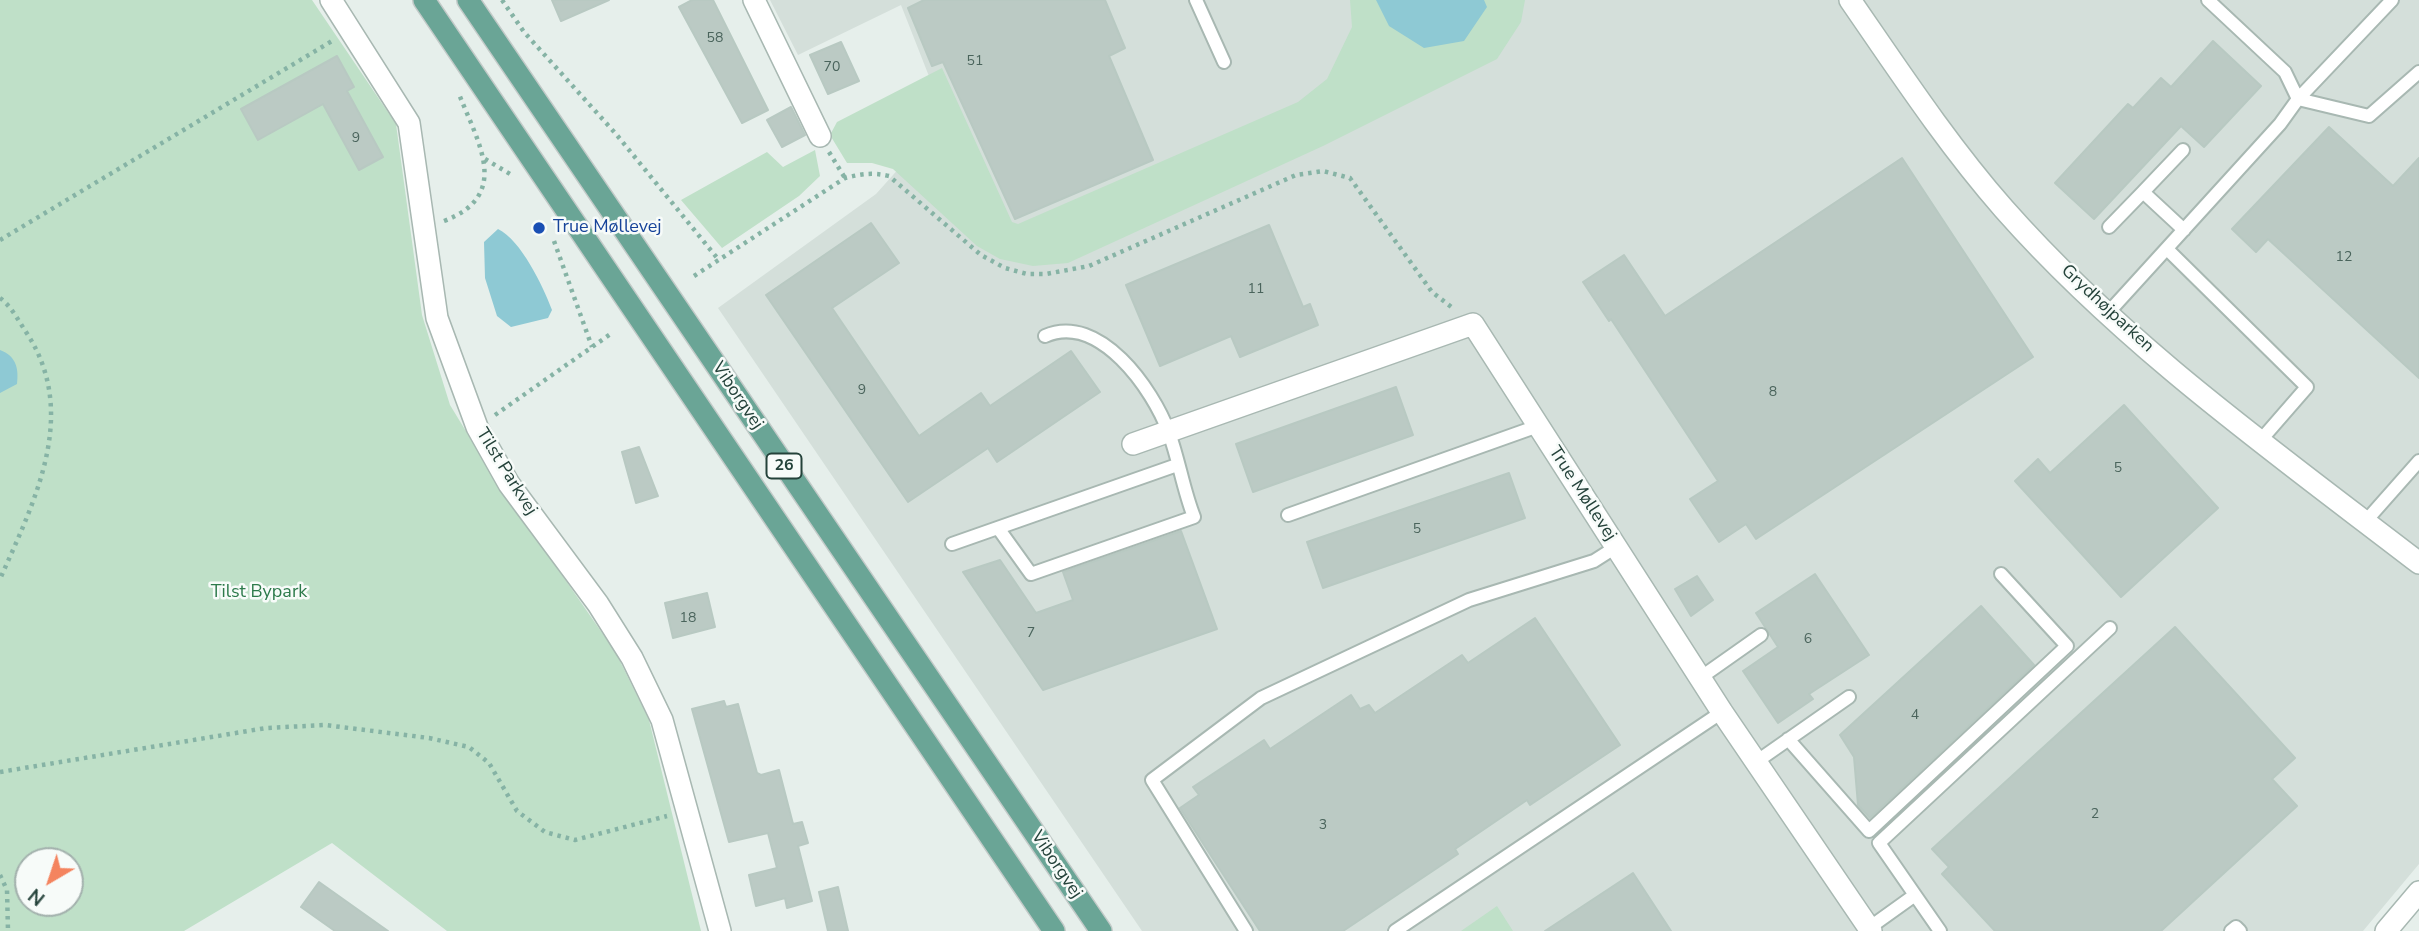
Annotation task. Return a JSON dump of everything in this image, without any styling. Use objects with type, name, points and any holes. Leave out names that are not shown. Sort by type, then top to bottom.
[{"type":"main road","name":"Viborgvej","points":[[424,0],[1054,931]]},
{"type":"main road","name":"Viborgvej","points":[[468,0],[1101,931]]},
{"type":"street","name":"Tilst Parkvej","points":[[331,0],[409,123],[438,318],[477,427],[509,484],[598,604],[632,658],[662,720],[720,931]]},
{"type":"street","points":[[754,0],[823,142]]},
{"type":"street","name":"Grydhøjparken","points":[[1850,0],[1915,96],[2004,209],[2107,314],[2260,441],[2419,563]]},
{"type":"street","points":[[1133,444],[1473,324]]},
{"type":"street","name":"True Møllevej","points":[[1473,324],[1722,712],[1870,929]]},
{"type":"street","points":[[2386,931],[2419,892]]},
{"type":"lane","points":[[1196,0],[1224,62]]},
{"type":"lane","points":[[2208,0],[2285,72],[2298,99]]},
{"type":"lane","points":[[2107,314],[2280,124],[2298,99],[2392,0]]},
{"type":"lane","points":[[2298,99],[2369,116],[2419,72]]},
{"type":"lane","points":[[2109,227],[2183,150]]},
{"type":"lane","points":[[2143,192],[2184,230]]},
{"type":"lane","points":[[2167,248],[2307,387],[2260,441]]},
{"type":"lane","points":[[998,528],[1031,574],[1194,517],[1169,432],[1132,371],[1100,341],[1069,331],[1045,336]]},
{"type":"lane","points":[[1288,515],[1538,426]]},
{"type":"lane","points":[[2365,522],[2419,461]]},
{"type":"lane","points":[[952,544],[1177,465]]},
{"type":"lane","points":[[1246,931],[1152,780],[1261,698],[1469,600],[1594,561],[1616,547]]},
{"type":"lane","points":[[1788,739],[1869,831],[2067,646],[2001,574]]},
{"type":"lane","points":[[1940,931],[1880,843],[2110,628]]},
{"type":"lane","points":[[1700,678],[1761,635]]},
{"type":"lane","points":[[1756,762],[1849,697]]},
{"type":"lane","points":[[1395,931],[1722,712]]},
{"type":"lane","points":[[1870,929],[1915,895]]},
{"type":"lane","points":[[2231,931],[2236,927],[2240,931]]},
{"type":"path","points":[[502,0],[524,32],[616,134],[718,259]]},
{"type":"path","points":[[0,240],[352,30]]},
{"type":"path","points":[[440,222],[467,211],[485,179],[485,159],[457,90]]},
{"type":"path","points":[[823,142],[845,178]]},
{"type":"path","points":[[485,159],[510,174]]},
{"type":"path","points":[[694,276],[845,178],[873,172],[889,176],[981,255],[1006,268],[1027,274],[1046,274],[1089,266],[1296,176],[1323,170],[1350,178],[1432,292],[1473,324]]},
{"type":"path","points":[[554,241],[592,347]]},
{"type":"path","points":[[0,298],[35,346],[50,395],[52,437],[32,507],[0,579]]},
{"type":"path","points":[[491,401],[497,414],[612,333]]},
{"type":"path","points":[[0,772],[266,728],[325,725],[429,738],[469,747],[489,763],[517,811],[545,832],[576,840],[660,819],[687,808]]},
{"type":"path","points":[[0,875],[7,890],[8,931]]},
{"type":"shaded area","points":[[770,0],[2419,0],[2419,864],[2363,931],[1142,931],[718,308],[876,194],[945,117],[901,5],[798,55]]},
{"type":"green space","name":"Tilst Bypark","points":[[0,0],[312,0],[396,124],[422,315],[450,405],[492,474],[616,653],[649,720],[701,931],[447,931],[332,843],[184,931],[0,931]]},
{"type":"green space","points":[[1350,0],[1525,0],[1521,22],[1497,59],[1323,146],[1068,263],[1033,266],[1000,259],[977,246],[893,169],[872,163],[847,163],[830,135],[837,122],[942,68],[1012,222],[1018,224],[1298,102],[1327,79],[1352,27]]},
{"type":"green space","points":[[815,150],[820,176],[799,196],[722,248],[681,200],[767,152],[783,167]]},
{"type":"green space","points":[[1497,906],[1513,931],[1461,931]]},
{"type":"water","points":[[1376,0],[1484,0],[1487,7],[1464,41],[1424,48],[1389,26]]},
{"type":"water","points":[[498,229],[515,243],[530,265],[552,310],[548,318],[511,327],[497,316],[485,278],[484,242]]},
{"type":"water","points":[[0,350],[13,359],[18,378],[17,384],[0,393]]},
{"type":"building","points":[[552,0],[609,0],[561,21]]},
{"type":"building","points":[[692,0],[713,0],[768,110],[742,123],[679,7]]},
{"type":"building","points":[[924,0],[1105,0],[1125,48],[1109,56],[1153,160],[1015,219],[943,62],[932,66],[908,8]]},
{"type":"building","points":[[2213,41],[2261,86],[2204,147],[2181,126],[2094,219],[2055,183],[2128,104],[2133,108],[2161,78],[2171,87]]},
{"type":"building","points":[[841,42],[859,81],[828,94],[810,55]]},
{"type":"building","points":[[337,56],[354,87],[347,91],[383,157],[359,170],[323,104],[258,140],[241,109]]},
{"type":"building","points":[[791,107],[805,135],[782,147],[767,120]]},
{"type":"building","points":[[2329,127],[2393,186],[2419,158],[2419,378],[2268,239],[2256,252],[2232,229]]},
{"type":"building","points":[[1902,158],[2033,357],[1756,539],[1746,524],[1719,542],[1690,499],[1718,481],[1611,319],[1609,321],[1583,282],[1624,255],[1665,316]]},
{"type":"building","points":[[871,223],[899,263],[832,308],[919,436],[981,393],[990,406],[1071,351],[1100,392],[997,462],[988,448],[908,502],[766,295]]},
{"type":"building","points":[[1269,225],[1303,307],[1310,304],[1318,325],[1240,357],[1231,336],[1160,366],[1126,285]]},
{"type":"building","points":[[1396,387],[1413,435],[1253,492],[1236,444]]},
{"type":"building","points":[[2124,405],[2218,508],[2121,597],[2015,481],[2038,459],[2050,473]]},
{"type":"building","points":[[639,447],[658,496],[636,503],[622,452]]},
{"type":"building","points":[[1509,473],[1525,518],[1323,588],[1307,542]]},
{"type":"building","points":[[1181,531],[1217,629],[1043,690],[963,572],[1000,560],[1036,613],[1073,600],[1063,572]]},
{"type":"building","points":[[1815,574],[1869,655],[1809,694],[1813,699],[1778,723],[1743,671],[1778,647],[1756,613]]},
{"type":"building","points":[[1697,576],[1713,600],[1691,616],[1675,589]]},
{"type":"building","points":[[707,593],[715,627],[673,638],[665,603]]},
{"type":"building","points":[[1981,606],[2034,665],[1870,818],[1858,805],[1854,757],[1840,735]]},
{"type":"building","points":[[1535,618],[1620,745],[1530,805],[1527,800],[1455,849],[1458,854],[1343,931],[1260,931],[1180,808],[1199,795],[1193,787],[1264,740],[1270,749],[1351,695],[1360,709],[1369,705],[1375,713],[1462,655],[1468,663]]},
{"type":"building","points":[[2175,627],[2295,758],[2272,779],[2297,806],[2161,931],[1995,931],[1942,874],[1949,867],[1932,849]]},
{"type":"building","points":[[724,701],[726,707],[738,704],[757,773],[761,775],[779,770],[793,824],[802,822],[808,843],[798,846],[812,901],[787,908],[785,898],[756,906],[749,875],[777,868],[768,833],[729,842],[692,709]]},
{"type":"building","points":[[1633,873],[1671,931],[1545,931]]},
{"type":"building","points":[[319,882],[388,931],[335,931],[301,907]]},
{"type":"building","points":[[838,887],[848,931],[828,931],[819,892]]},
{"type":"place","name":"True Møllevej","points":[[539,228]]}]
